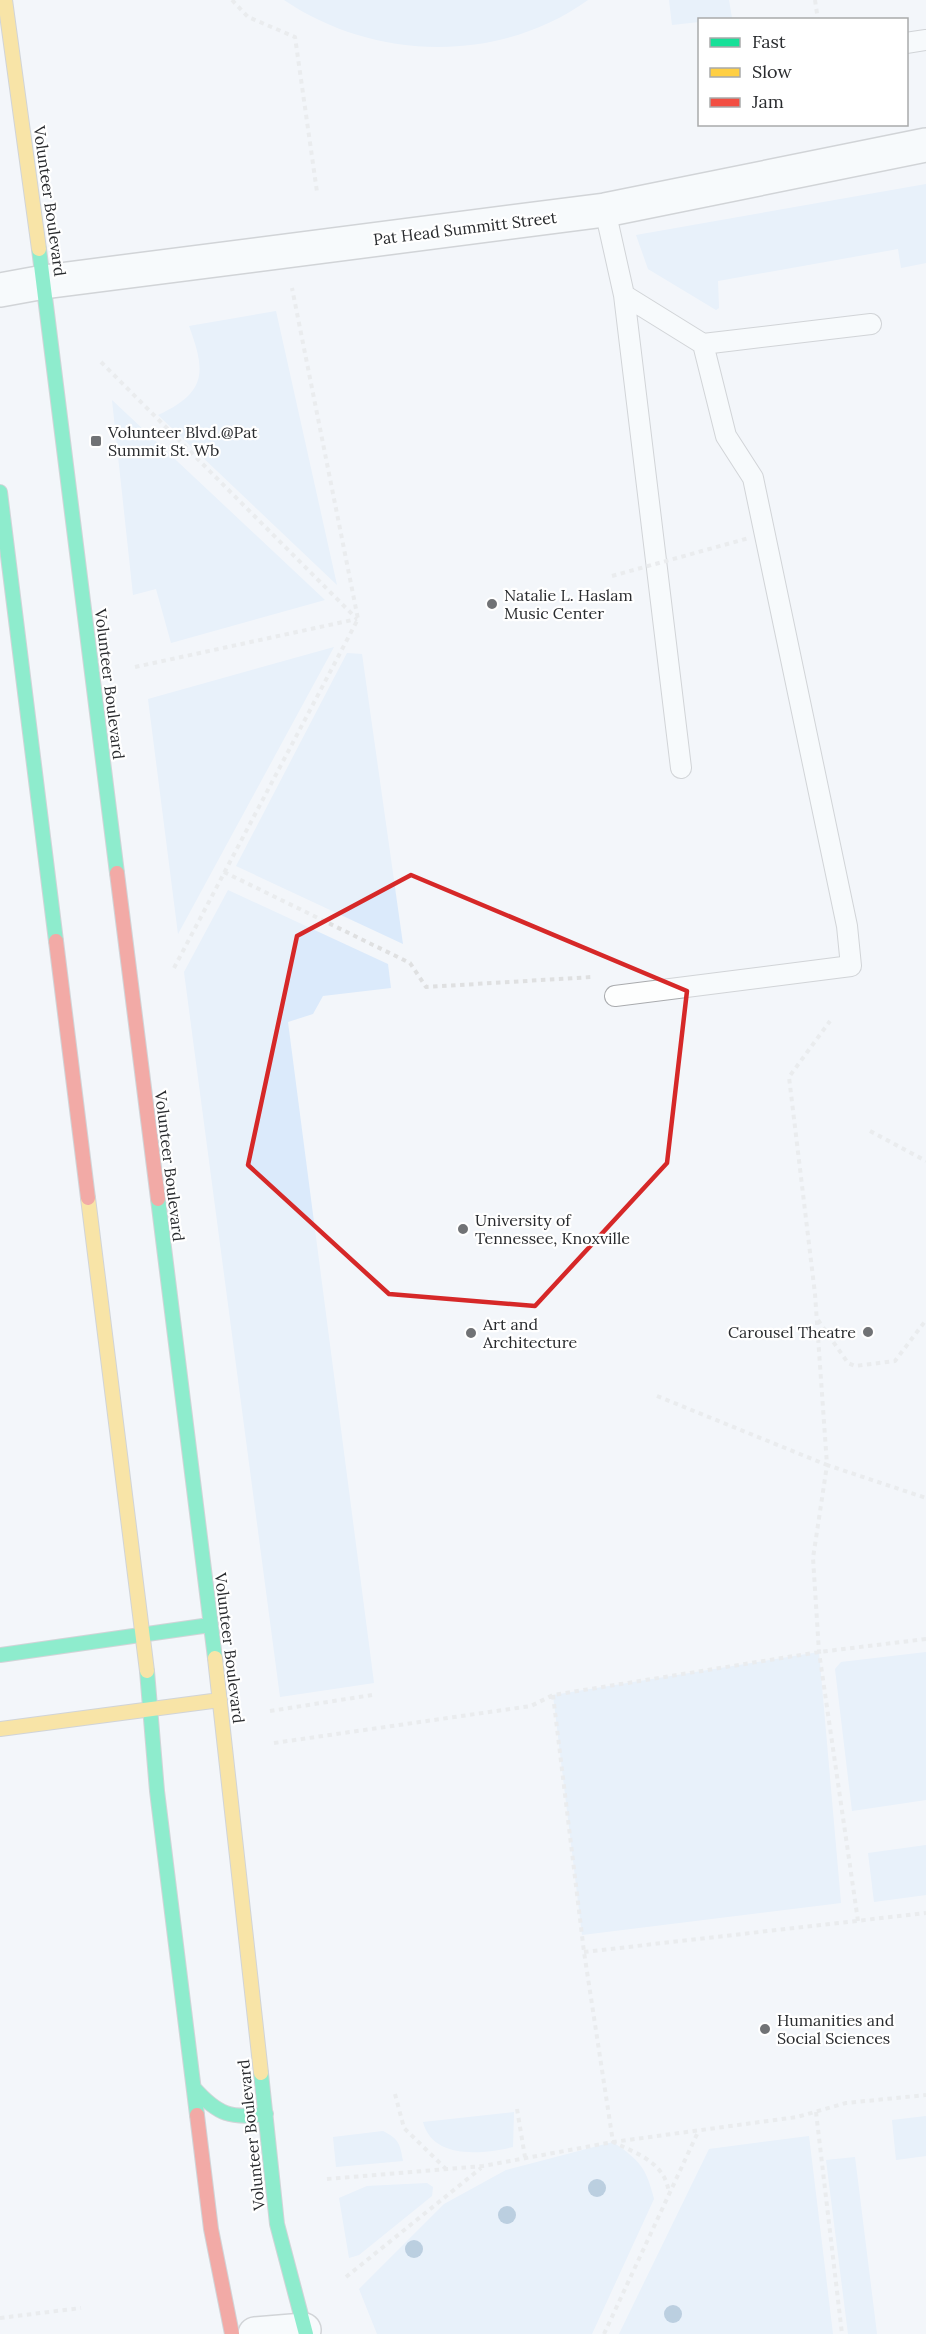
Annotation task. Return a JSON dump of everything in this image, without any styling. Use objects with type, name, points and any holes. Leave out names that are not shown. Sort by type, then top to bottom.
[{"type":"street","name":"Volunteer Boulevard","points":[[5,0],[44,282],[210,1625],[277,2224],[305,2332]]},
{"type":"street","name":"Pat Head Summitt Street","points":[[0,290],[44,282],[605,210],[926,145]]},
{"type":"street","points":[[0,492],[143,1636],[157,1791],[211,2229],[232,2334]]},
{"type":"street","points":[[0,1655],[210,1625]]},
{"type":"street","points":[[0,1729],[219,1700]]},
{"type":"street","points":[[194,2088],[208,2104],[226,2115],[240,2118],[266,2114]]},
{"type":"street","points":[[255,2334],[305,2332]]},
{"type":"lane","points":[[908,43],[926,40]]},
{"type":"lane","points":[[605,210],[624,295],[681,768]]},
{"type":"lane","points":[[624,295],[703,344],[871,324]]},
{"type":"lane","points":[[615,996],[851,966],[847,926],[753,478],[726,436],[703,344]]},
{"type":"path","points":[[232,0],[248,17],[295,37],[317,192]]},
{"type":"path","points":[[815,0],[818,18]]},
{"type":"path","points":[[174,968],[358,619],[292,287]]},
{"type":"path","points":[[101,362],[358,619]]},
{"type":"path","points":[[612,576],[749,538]]},
{"type":"path","points":[[135,667],[358,619]]},
{"type":"path","points":[[224,872],[410,963],[426,987],[594,977],[615,996]]},
{"type":"path","points":[[830,1020],[789,1077],[817,1318],[827,1465],[813,1558],[819,1652],[858,1921]]},
{"type":"path","points":[[870,1131],[926,1161]]},
{"type":"path","points":[[817,1318],[848,1363],[855,1366],[895,1361],[926,1320]]},
{"type":"path","points":[[657,1396],[827,1465],[926,1498]]},
{"type":"path","points":[[274,1743],[531,1706],[553,1695],[819,1652],[926,1639]]},
{"type":"path","points":[[270,1711],[372,1695]]},
{"type":"path","points":[[553,1695],[584,1952],[612,2142]]},
{"type":"path","points":[[584,1952],[926,1913]]},
{"type":"path","points":[[395,2094],[405,2128],[447,2170]]},
{"type":"path","points":[[327,2179],[483,2166],[612,2142],[797,2117],[846,2103],[926,2095]]},
{"type":"path","points":[[518,2109],[525,2157]]},
{"type":"path","points":[[816,2112],[842,2334]]},
{"type":"path","points":[[603,2334],[698,2132]]},
{"type":"path","points":[[612,2142],[656,2165],[666,2178],[669,2194]]},
{"type":"path","points":[[346,2277],[483,2166]]},
{"type":"path","points":[[0,2318],[81,2308]]},
{"type":"highlighted area","points":[[411,875],[687,991],[667,1163],[535,1306],[389,1294],[248,1165],[297,936]]},
{"type":"shaded area","points":[[284,0],[588,0],[553,21],[516,36],[476,44],[436,47],[396,44],[357,35],[319,20]]},
{"type":"shaded area","points":[[669,0],[729,0],[732,18],[698,18],[698,22],[672,25]]},
{"type":"shaded area","points":[[926,184],[926,263],[901,268],[898,249],[718,281],[719,308],[716,310],[648,269],[636,235]]},
{"type":"shaded area","points":[[276,311],[337,585],[158,415],[186,398],[194,389],[198,379],[200,368],[198,356],[189,326]]},
{"type":"shaded area","points":[[112,400],[325,600],[171,643],[156,589],[133,595]]},
{"type":"shaded area","points":[[334,647],[178,934],[148,699]]},
{"type":"shaded area","points":[[347,653],[362,654],[403,944],[236,866]]},
{"type":"shaded area","points":[[228,890],[388,964],[391,988],[323,996],[313,1014],[288,1022],[374,1683],[280,1697],[184,972]]},
{"type":"shaded area","points":[[819,1652],[841,1903],[582,1935],[553,1695]]},
{"type":"shaded area","points":[[926,1652],[926,1800],[852,1811],[835,1669],[841,1662]]},
{"type":"shaded area","points":[[926,1845],[926,1895],[874,1902],[868,1853]]},
{"type":"shaded area","points":[[514,2112],[513,2147],[488,2151],[460,2151],[448,2148],[437,2143],[423,2122]]},
{"type":"shaded area","points":[[926,2116],[926,2156],[896,2160],[892,2120]]},
{"type":"shaded area","points":[[383,2131],[398,2143],[403,2161],[336,2167],[333,2137]]},
{"type":"shaded area","points":[[809,2136],[833,2334],[619,2334],[709,2149]]},
{"type":"shaded area","points":[[613,2142],[630,2154],[641,2166],[654,2199],[592,2334],[377,2334],[359,2289],[444,2204],[506,2170]]},
{"type":"shaded area","points":[[855,2157],[877,2334],[848,2334],[826,2160]]},
{"type":"shaded area","points":[[427,2183],[433,2187],[432,2196],[359,2255],[349,2258],[339,2198],[367,2186]]},
{"type":"traffic: fast","points":[[39,249],[117,873]]},
{"type":"traffic: fast","points":[[0,492],[56,941]]},
{"type":"traffic: fast","points":[[158,1199],[215,1658]]},
{"type":"traffic: fast","points":[[0,1655],[210,1625]]},
{"type":"traffic: fast","points":[[147,1671],[157,1791],[197,2115]]},
{"type":"traffic: fast","points":[[261,2073],[277,2224],[306,2334]]},
{"type":"traffic: fast","points":[[194,2088],[210,2104],[226,2113],[243,2116],[266,2114]]},
{"type":"traffic: slow","points":[[5,0],[39,249]]},
{"type":"traffic: slow","points":[[88,1198],[147,1671]]},
{"type":"traffic: slow","points":[[215,1658],[261,2073]]},
{"type":"traffic: slow","points":[[0,1729],[220,1700]]},
{"type":"traffic: jam","points":[[117,873],[158,1199]]},
{"type":"traffic: jam","points":[[56,941],[88,1198]]},
{"type":"traffic: jam","points":[[197,2115],[211,2229],[232,2334]]},
{"type":"place","name":"Volunteer Blvd.@Pat Summit St. Wb","points":[[96,441]]},
{"type":"place","name":"Natalie L. Haslam Music Center","points":[[492,604]]},
{"type":"place","name":"University of Tennessee, Knoxville","points":[[463,1229]]},
{"type":"place","name":"Carousel Theatre","points":[[868,1332]]},
{"type":"place","name":"Art and Architecture","points":[[471,1333]]},
{"type":"place","name":"Humanities and Social Sciences","points":[[765,2029]]}]
